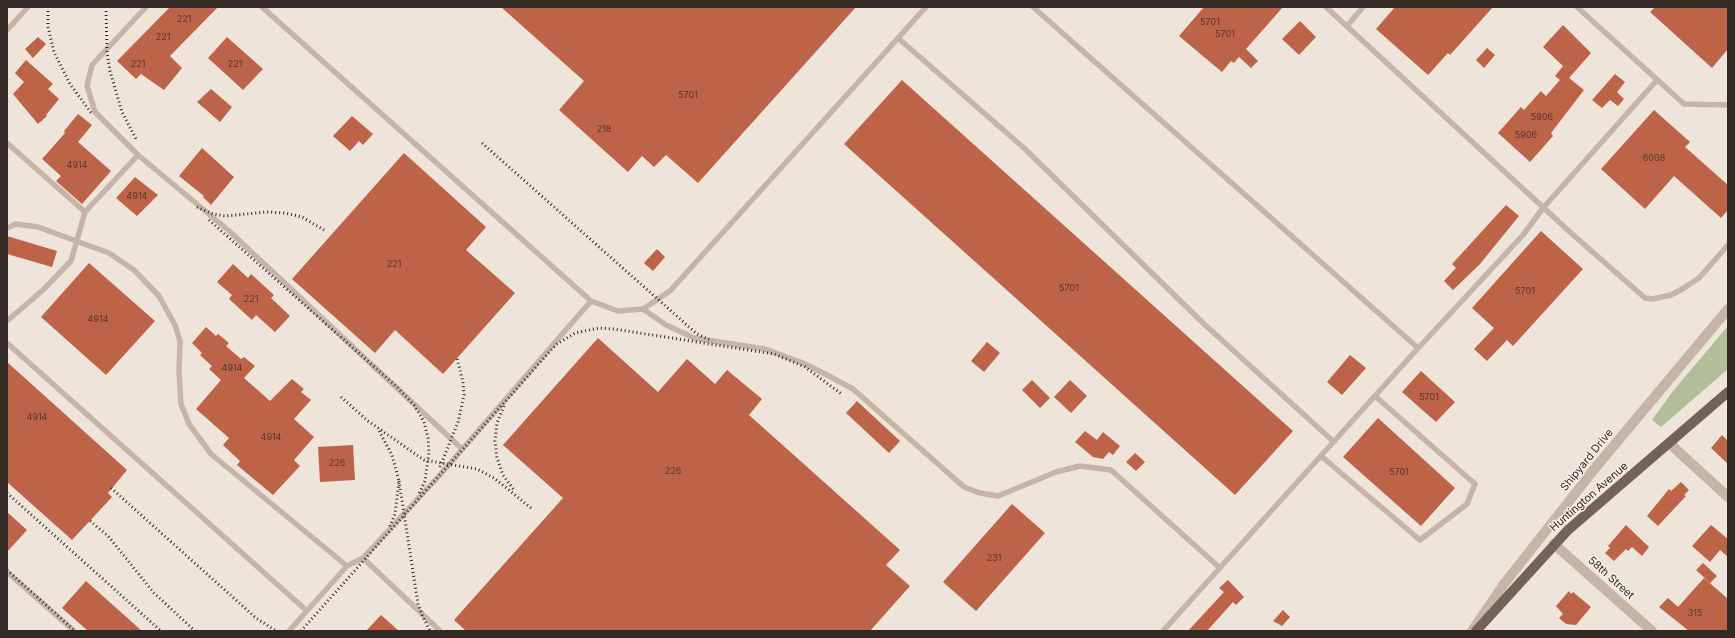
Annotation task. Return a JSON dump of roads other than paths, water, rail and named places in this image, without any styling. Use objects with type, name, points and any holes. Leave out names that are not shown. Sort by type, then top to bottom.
[{"type":"main road","name":"Huntington Avenue","points":[[1476,631],[1554,544],[1728,392]]},
{"type":"street","name":"Shipyard Drive","points":[[1472,631],[1504,584],[1592,473],[1728,309]]},
{"type":"street","points":[[1669,443],[1728,497]]},
{"type":"street","name":"58th Street","points":[[1554,544],[1652,631]]},
{"type":"lane","points":[[7,30],[28,7]]},
{"type":"lane","points":[[146,7],[92,65],[87,86],[95,112],[138,155],[228,230],[462,449]]},
{"type":"lane","points":[[262,7],[591,301],[618,311],[643,309],[670,291],[926,7]]},
{"type":"lane","points":[[1033,7],[1418,348]]},
{"type":"lane","points":[[1326,7],[1543,208],[1645,298],[1653,299],[1671,295],[1684,288],[1699,278],[1728,246]]},
{"type":"lane","points":[[1347,26],[1363,7]]},
{"type":"lane","points":[[1577,7],[1684,104],[1728,105]]},
{"type":"lane","points":[[898,38],[1024,148],[1204,323],[1334,442]]},
{"type":"lane","points":[[1163,631],[1418,348],[1523,235],[1543,208],[1657,80]]},
{"type":"lane","points":[[7,143],[85,212]]},
{"type":"lane","points":[[7,321],[43,290],[72,261],[85,212],[138,155]]},
{"type":"lane","points":[[7,228],[16,224],[38,227],[109,253],[134,270],[159,296],[175,325],[180,341],[179,372],[181,404],[189,424],[211,454],[347,566]]},
{"type":"lane","points":[[289,631],[347,566],[362,558],[462,449],[591,301]]},
{"type":"lane","points":[[643,309],[666,325],[694,338],[765,349],[803,363],[829,376],[852,389],[964,487],[980,493],[998,496],[1056,472],[1080,466],[1111,470],[1220,568]]},
{"type":"lane","points":[[7,343],[306,611]]},
{"type":"lane","points":[[1321,456],[1420,540],[1467,504],[1475,484],[1375,396]]},
{"type":"lane","points":[[362,558],[440,631]]},
{"type":"lane","points":[[7,572],[74,631]]},
{"type":"railway","points":[[48,7],[48,27],[54,52],[70,84],[92,114]]},
{"type":"railway","points":[[106,7],[107,52],[110,71],[122,112],[136,139]]},
{"type":"railway","points":[[482,143],[697,334],[712,341]]},
{"type":"railway","points":[[197,207],[213,214],[225,216],[267,212],[285,213],[302,217],[324,230]]},
{"type":"railway","points":[[209,220],[398,388],[414,405],[424,422],[428,438],[429,452],[425,481],[419,494]]},
{"type":"railway","points":[[301,631],[551,350],[557,344],[575,333],[599,328],[614,329],[774,354],[805,367],[843,395]]},
{"type":"railway","points":[[440,467],[458,422],[464,395],[463,382],[457,358]]},
{"type":"railway","points":[[341,397],[368,421],[424,460],[477,469],[494,478],[531,508]]},
{"type":"railway","points":[[504,406],[497,423],[495,441],[497,458],[503,475],[514,490]]},
{"type":"railway","points":[[379,431],[392,455],[399,481],[395,514],[389,528]]},
{"type":"railway","points":[[399,481],[418,604],[430,631]]},
{"type":"railway","points":[[111,488],[256,618],[276,631]]},
{"type":"railway","points":[[7,493],[161,631]]},
{"type":"railway","points":[[90,521],[108,536],[154,593],[195,631]]},
{"type":"railway","points":[[7,570],[75,631]]}]
